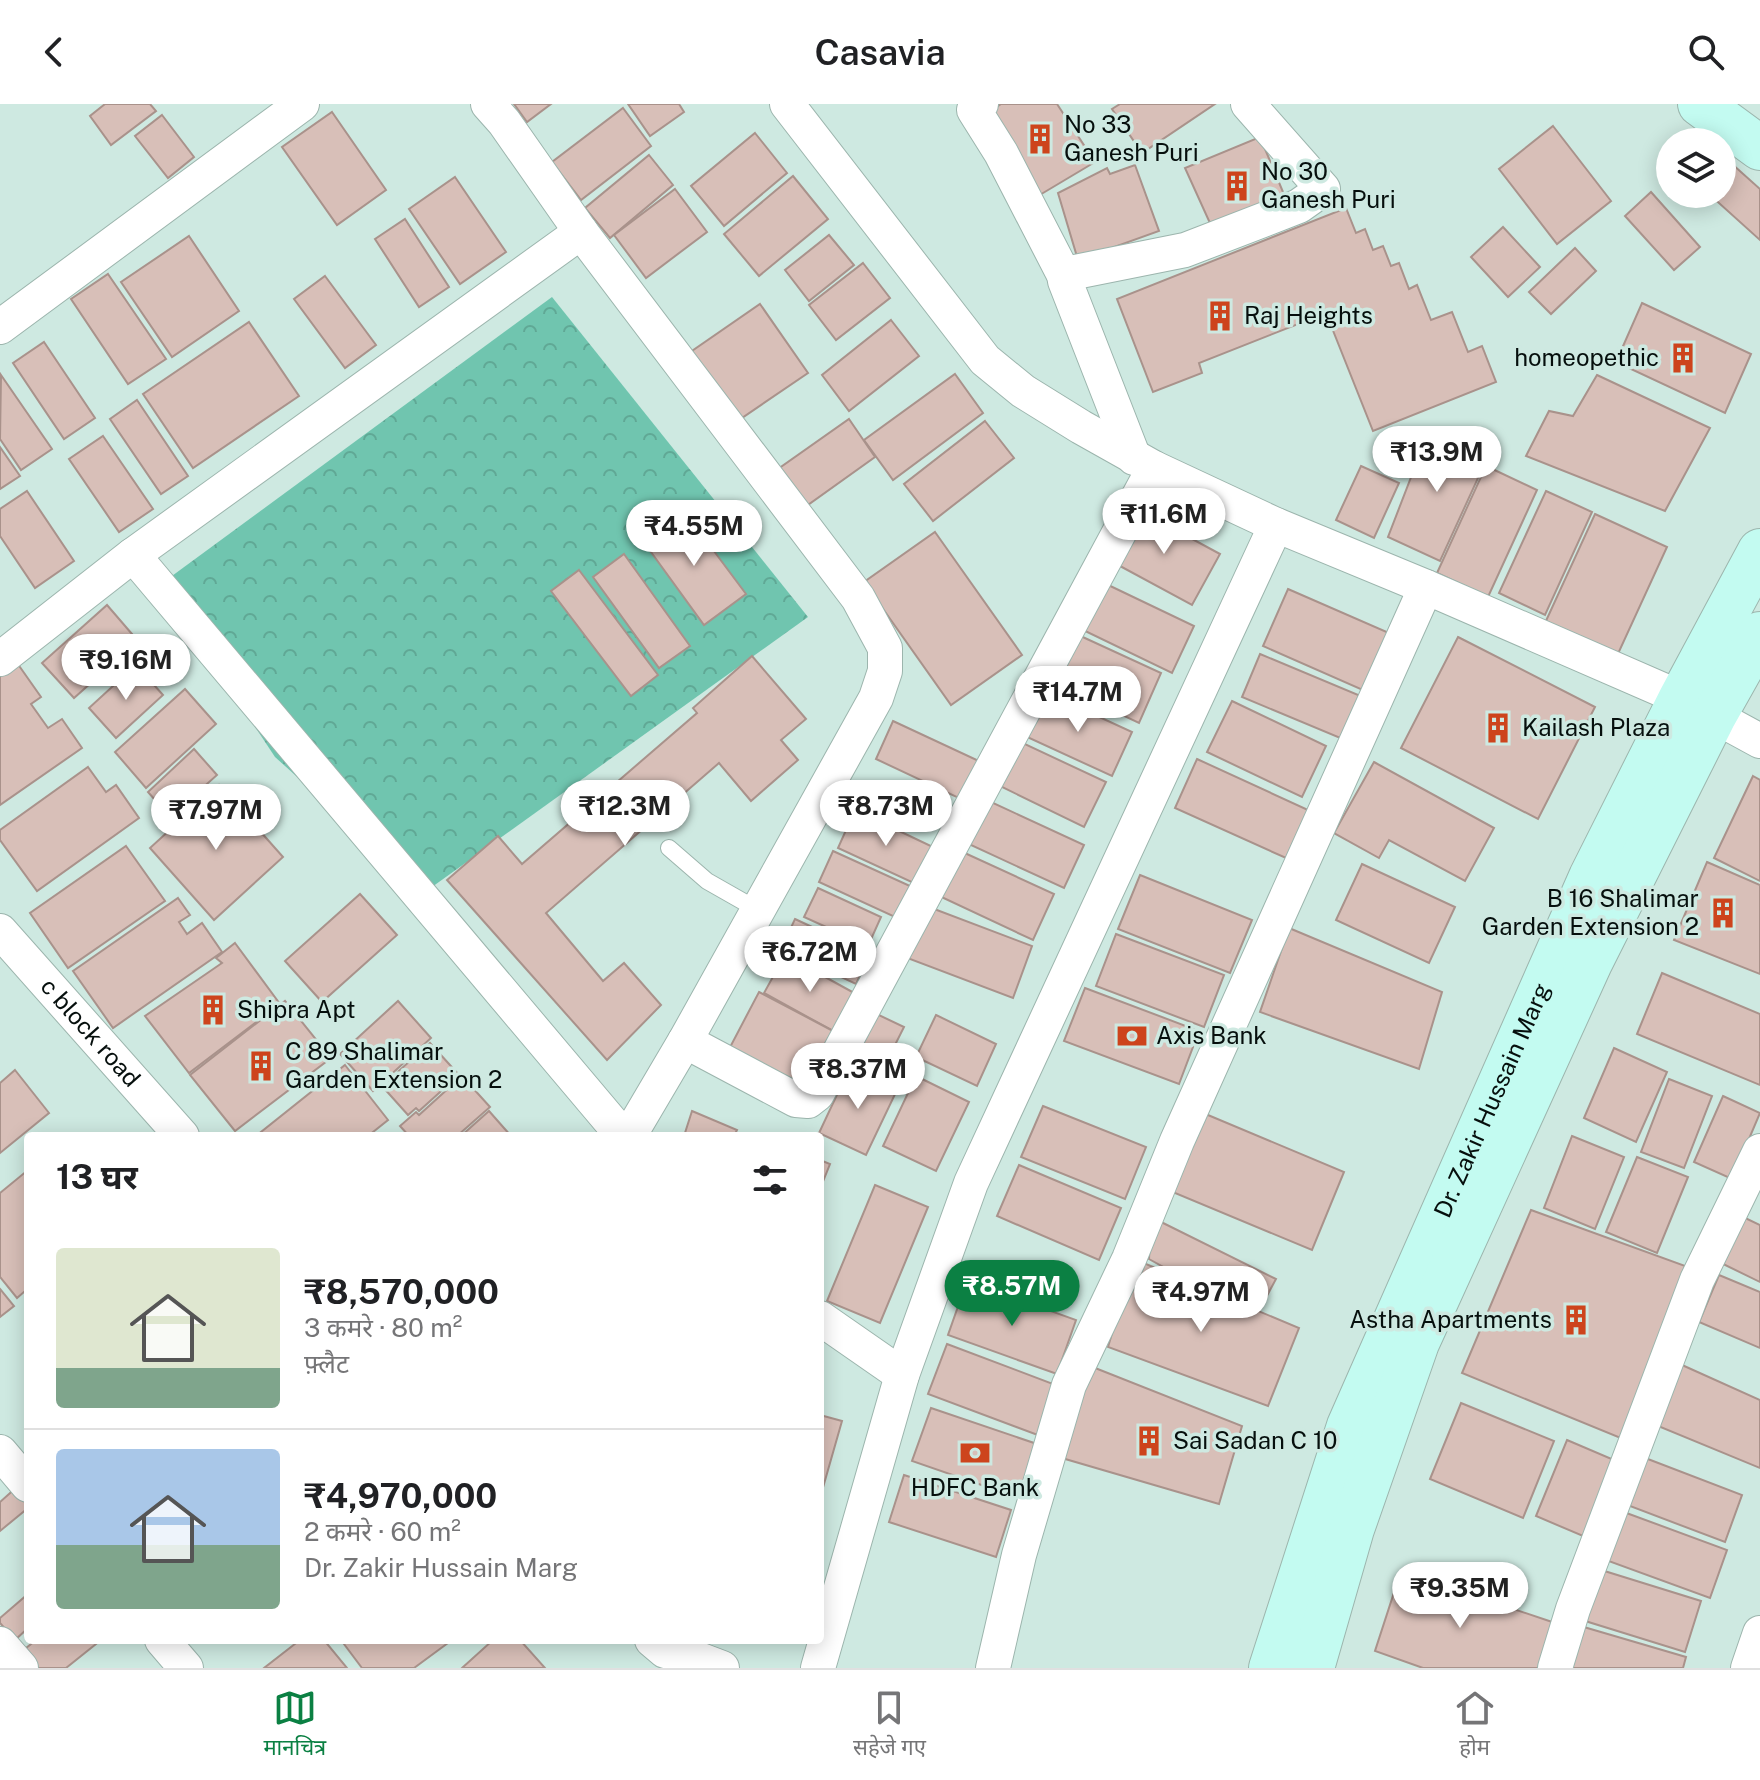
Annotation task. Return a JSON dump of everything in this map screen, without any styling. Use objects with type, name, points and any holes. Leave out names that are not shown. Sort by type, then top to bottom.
[{"type":"street","points":[[0,327],[302,104]]},
{"type":"street","points":[[488,104],[858,598],[885,648],[885,671],[876,698],[685,1041],[628,1132]]},
{"type":"street","points":[[787,104],[985,360],[1023,391],[1144,463],[1276,525],[1426,587],[1697,707],[1760,741]]},
{"type":"street","points":[[981,104],[974,110],[1001,153],[1064,275],[1144,463]]},
{"type":"street","points":[[1064,275],[1185,250],[1299,206],[1323,189],[1248,104]]},
{"type":"street","points":[[1700,104],[1760,148]]},
{"type":"street","points":[[0,659],[133,555],[581,232]]},
{"type":"street","points":[[685,1041],[796,1100],[808,1101],[817,1094],[1144,463]]},
{"type":"street","points":[[818,1668],[902,1375],[971,1183],[1276,525]]},
{"type":"street","name":"Dr. Zakir Hussain Marg","points":[[1312,1668],[1352,1529],[1417,1343],[1590,963],[1760,551]]},
{"type":"street","points":[[133,555],[623,1132]]},
{"type":"street","points":[[993,1668],[1019,1555],[1069,1385],[1129,1259],[1177,1141],[1426,587]]},
{"type":"street","name":"Dr. Zakir Hussain Marg","points":[[1271,1668],[1349,1426],[1591,877],[1697,707],[1760,634]]},
{"type":"street","name":"c block road","points":[[0,931],[178,1132]]},
{"type":"street","points":[[1555,1668],[1573,1609],[1697,1280],[1760,1151]]},
{"type":"street","points":[[824,1321],[902,1375]]},
{"type":"street","points":[[0,1452],[24,1480]]},
{"type":"street","points":[[1748,1668],[1760,1633]]},
{"type":"street","points":[[0,1644],[21,1668]]},
{"type":"street","points":[[165,1644],[186,1668]]},
{"type":"street","points":[[654,1653],[693,1657],[722,1668]]},
{"type":"lane","points":[[669,848],[707,881],[758,910]]},
{"type":"green space","points":[[552,297],[808,617],[425,892],[275,757],[161,584]]},
{"type":"building","points":[[105,104],[150,104],[156,111],[111,145],[90,116]]},
{"type":"building","points":[[514,104],[551,104],[527,122]]},
{"type":"building","points":[[628,104],[679,104],[684,112],[650,136]]},
{"type":"building","name":"No 33 Ganesh Puri","points":[[1001,104],[1057,104],[1095,162],[1038,196],[984,116]]},
{"type":"building","points":[[1120,104],[1215,104],[1142,153],[1112,109]]},
{"type":"building","points":[[623,108],[651,146],[581,200],[552,162]]},
{"type":"building","points":[[332,112],[386,190],[337,225],[282,147]]},
{"type":"building","points":[[162,115],[194,157],[168,178],[135,136]]},
{"type":"building","points":[[1553,126],[1611,201],[1557,244],[1499,169]]},
{"type":"building","points":[[755,133],[787,173],[724,226],[691,186]]},
{"type":"building","name":"No 30 Ganesh Puri","points":[[1260,137],[1288,204],[1214,232],[1185,168]]},
{"type":"building","points":[[649,155],[673,185],[610,238],[585,208]]},
{"type":"building","points":[[1135,165],[1159,231],[1078,260],[1058,193],[1107,168],[1110,174]]},
{"type":"building","points":[[1736,168],[1760,189],[1760,240],[1725,208],[1736,208]]},
{"type":"building","points":[[793,176],[828,219],[759,276],[724,234]]},
{"type":"building","points":[[455,177],[506,252],[460,284],[409,209]]},
{"type":"building","points":[[675,189],[707,232],[646,278],[614,235]]},
{"type":"building","points":[[1651,192],[1656,198],[1656,208],[1665,208],[1700,247],[1674,270],[1625,216]]},
{"type":"building","name":"Raj Heights","points":[[1346,208],[1356,233],[1365,229],[1373,250],[1383,246],[1391,266],[1399,263],[1409,289],[1417,285],[1431,320],[1452,312],[1468,352],[1482,346],[1496,382],[1373,431],[1326,313],[1199,363],[1202,373],[1153,392],[1117,299]]},
{"type":"building","points":[[405,219],[449,287],[419,307],[375,239]]},
{"type":"building","points":[[1503,227],[1540,267],[1508,297],[1471,257]]},
{"type":"building","points":[[829,235],[854,265],[809,301],[785,270]]},
{"type":"building","points":[[189,236],[239,311],[172,357],[121,282]]},
{"type":"building","points":[[1575,248],[1596,271],[1551,314],[1529,292]]},
{"type":"building","points":[[863,263],[890,298],[836,340],[809,305]]},
{"type":"building","points":[[108,274],[166,359],[128,384],[71,299]]},
{"type":"building","points":[[325,276],[376,345],[345,368],[294,299]]},
{"type":"building","name":"homeopethic","points":[[1642,303],[1751,354],[1725,413],[1616,362]]},
{"type":"building","points":[[760,304],[808,373],[736,422],[689,353]]},
{"type":"building","points":[[891,320],[919,356],[849,411],[822,375]]},
{"type":"building","points":[[249,322],[299,396],[193,468],[143,394]]},
{"type":"building","points":[[44,342],[95,418],[64,439],[13,363]]},
{"type":"building","points":[[955,374],[983,413],[893,480],[864,440]]},
{"type":"building","points":[[1,375],[52,449],[21,470],[0,439]]},
{"type":"building","points":[[1597,375],[1710,428],[1665,511],[1526,456],[1549,411],[1573,416]]},
{"type":"building","points":[[137,400],[188,476],[161,494],[110,419]]},
{"type":"building","points":[[849,419],[875,457],[805,507],[778,469]]},
{"type":"building","points":[[985,421],[1014,458],[933,521],[904,484]]},
{"type":"building","points":[[1430,428],[1489,454],[1440,561],[1388,537]]},
{"type":"building","points":[[103,436],[153,509],[119,532],[69,459]]},
{"type":"building","points":[[0,447],[20,476],[0,489]]},
{"type":"building","points":[[1361,466],[1399,483],[1374,538],[1336,520]]},
{"type":"building","points":[[1486,466],[1537,490],[1488,597],[1437,573]]},
{"type":"building","points":[[27,491],[74,561],[35,588],[0,536],[0,509]]},
{"type":"building","points":[[1546,491],[1592,512],[1545,615],[1499,593]]},
{"type":"building","points":[[1135,508],[1220,554],[1192,605],[1107,559]]},
{"type":"building","points":[[684,511],[746,594],[704,625],[643,541]]},
{"type":"building","points":[[1595,514],[1667,547],[1617,656],[1545,623]]},
{"type":"building","points":[[935,532],[1022,655],[951,705],[864,582]]},
{"type":"building","points":[[624,554],[690,646],[659,668],[593,577]]},
{"type":"building","points":[[579,570],[658,675],[631,696],[551,591]]},
{"type":"building","points":[[1104,583],[1194,626],[1172,673],[1081,629]]},
{"type":"building","points":[[1288,589],[1389,633],[1365,691],[1263,646]]},
{"type":"building","points":[[107,605],[138,641],[74,698],[42,663]]},
{"type":"building","points":[[1074,633],[1161,673],[1139,723],[1052,682]]},
{"type":"building","name":"Kailash Plaza","points":[[1458,637],[1595,707],[1538,819],[1401,748]]},
{"type":"building","points":[[1260,654],[1363,697],[1345,740],[1242,697]]},
{"type":"building","points":[[752,656],[806,719],[781,740],[798,760],[751,801],[719,763],[546,913],[603,981],[624,963],[661,1005],[607,1060],[447,880],[498,836],[522,864],[697,713],[693,708]]},
{"type":"building","points":[[15,660],[41,697],[31,704],[48,728],[62,719],[82,748],[0,805],[0,670]]},
{"type":"building","points":[[136,665],[163,695],[116,738],[89,708]]},
{"type":"building","points":[[185,689],[216,724],[146,788],[115,752]]},
{"type":"building","points":[[1045,692],[1132,732],[1112,776],[1025,736]]},
{"type":"building","points":[[1232,701],[1326,746],[1302,797],[1207,752]]},
{"type":"building","points":[[893,721],[981,762],[963,800],[876,759]]},
{"type":"building","points":[[1016,740],[1106,782],[1084,827],[996,784]]},
{"type":"building","points":[[194,749],[217,775],[170,817],[148,792]]},
{"type":"building","points":[[1197,759],[1308,810],[1286,858],[1175,808]]},
{"type":"building","points":[[1374,762],[1494,828],[1465,881],[1389,840],[1379,858],[1334,833]]},
{"type":"building","points":[[88,767],[106,792],[116,785],[139,818],[37,891],[0,840],[0,830]]},
{"type":"building","points":[[1753,776],[1760,780],[1760,881],[1714,858]]},
{"type":"building","points":[[219,785],[283,857],[214,920],[150,848]]},
{"type":"building","points":[[978,796],[1084,845],[1064,888],[958,839]]},
{"type":"building","points":[[855,810],[935,848],[918,885],[838,848]]},
{"type":"building","points":[[126,846],[165,901],[68,968],[30,913]]},
{"type":"building","points":[[956,849],[1054,894],[1033,940],[935,894]]},
{"type":"building","points":[[833,851],[910,886],[895,917],[819,882]]},
{"type":"building","name":"B 16 Shalimar Garden Extension 2","points":[[1707,862],[1760,885],[1760,974],[1674,940]]},
{"type":"building","points":[[1362,864],[1455,907],[1429,963],[1336,920]]},
{"type":"building","points":[[1140,875],[1252,920],[1230,973],[1118,929]]},
{"type":"building","points":[[818,888],[881,917],[868,946],[804,917]]},
{"type":"building","points":[[360,894],[397,935],[322,1002],[285,961]]},
{"type":"building","points":[[178,898],[190,915],[179,922],[187,934],[202,923],[222,952],[113,1028],[73,971]]},
{"type":"building","points":[[921,904],[1032,946],[1013,998],[902,956]]},
{"type":"building","points":[[795,919],[870,954],[856,984],[781,949]]},
{"type":"building","points":[[1289,928],[1442,992],[1419,1069],[1260,1012]]},
{"type":"building","points":[[1116,934],[1224,975],[1204,1027],[1096,986]]},
{"type":"building","name":"Shipra Apt","points":[[235,943],[280,1004],[189,1073],[145,1016],[222,963],[216,958]]},
{"type":"building","points":[[785,955],[856,994],[835,1032],[764,993]]},
{"type":"building","points":[[1662,973],[1760,1014],[1760,1085],[1637,1034]]},
{"type":"building","name":"Axis Bank","points":[[1085,988],[1199,1031],[1179,1084],[1064,1041]]},
{"type":"building","points":[[759,992],[835,1032],[802,1091],[727,1053]]},
{"type":"building","name":"C 89 Shalimar Garden Extension 2","points":[[285,1001],[331,1058],[235,1131],[190,1075]]},
{"type":"building","points":[[398,1001],[431,1038],[373,1091],[340,1054]]},
{"type":"building","points":[[864,1008],[904,1027],[884,1067],[845,1048]]},
{"type":"building","points":[[936,1015],[996,1044],[977,1086],[916,1057]]},
{"type":"building","points":[[430,1043],[459,1075],[419,1111],[416,1108],[408,1115],[382,1086]]},
{"type":"building","points":[[1614,1048],[1667,1072],[1636,1142],[1584,1118]]},
{"type":"building","points":[[345,1065],[388,1120],[373,1132],[261,1132]]},
{"type":"building","points":[[850,1067],[897,1090],[866,1155],[819,1132]]},
{"type":"building","points":[[15,1070],[49,1113],[0,1153],[0,1083]]},
{"type":"building","points":[[462,1076],[490,1107],[462,1132],[405,1132],[400,1126],[416,1112],[419,1115]]},
{"type":"building","points":[[916,1076],[969,1102],[936,1171],[883,1146]]},
{"type":"building","points":[[1669,1079],[1712,1096],[1684,1168],[1641,1152]]},
{"type":"building","points":[[1723,1096],[1760,1113],[1732,1179],[1694,1162]]},
{"type":"building","points":[[1043,1106],[1146,1147],[1125,1199],[1021,1157]]},
{"type":"building","points":[[1196,1110],[1344,1172],[1312,1250],[1163,1188]]},
{"type":"building","points":[[489,1111],[507,1132],[465,1132]]},
{"type":"building","points":[[692,1111],[737,1130],[736,1132],[685,1132]]},
{"type":"building","points":[[1572,1136],[1624,1157],[1595,1229],[1544,1208]]},
{"type":"building","points":[[1637,1157],[1688,1177],[1657,1253],[1606,1232]]},
{"type":"building","points":[[824,1162],[830,1164],[824,1179]]},
{"type":"building","points":[[1019,1165],[1121,1208],[1099,1260],[997,1216]]},
{"type":"building","points":[[24,1173],[24,1292],[17,1298],[0,1277],[0,1193]]},
{"type":"building","points":[[875,1185],[928,1207],[880,1323],[827,1301]]},
{"type":"building","name":"Astha Apartments","points":[[1531,1210],[1688,1267],[1623,1439],[1462,1373]]},
{"type":"building","points":[[1741,1216],[1760,1225],[1760,1282],[1719,1262]]},
{"type":"building","points":[[1151,1217],[1276,1279],[1255,1318],[1149,1259]]},
{"type":"building","points":[[1134,1259],[1299,1328],[1268,1406],[1108,1347]]},
{"type":"building","points":[[1719,1275],[1760,1292],[1760,1348],[1699,1322]]},
{"type":"building","points":[[967,1281],[1076,1320],[1057,1374],[948,1335]]},
{"type":"building","points":[[0,1289],[14,1306],[0,1317]]},
{"type":"building","points":[[947,1344],[1061,1387],[1043,1437],[928,1394]]},
{"type":"building","name":"Sai Sadan C 10","points":[[1085,1364],[1242,1426],[1219,1504],[1055,1456]]},
{"type":"building","points":[[1682,1365],[1760,1400],[1760,1468],[1658,1426]]},
{"type":"building","points":[[1461,1403],[1554,1441],[1523,1518],[1430,1479]]},
{"type":"building","name":"HDFC Bank","points":[[931,1408],[1037,1444],[1019,1498],[912,1461]]},
{"type":"building","points":[[824,1416],[842,1421],[824,1484]]},
{"type":"building","points":[[1567,1440],[1614,1460],[1583,1536],[1536,1516]]},
{"type":"building","points":[[1640,1456],[1742,1495],[1725,1542],[1622,1503]]},
{"type":"building","points":[[904,1475],[1011,1510],[996,1557],[889,1522]]},
{"type":"building","points":[[18,1486],[24,1493],[24,1511],[0,1531],[0,1502]]},
{"type":"building","points":[[1621,1511],[1727,1550],[1710,1598],[1603,1559]]},
{"type":"building","points":[[1598,1569],[1701,1601],[1685,1652],[1582,1620]]},
{"type":"building","points":[[1401,1571],[1558,1624],[1544,1668],[1423,1668],[1375,1651]]},
{"type":"building","points":[[24,1597],[24,1632],[15,1640],[0,1623],[0,1618]]},
{"type":"building","points":[[1577,1625],[1686,1657],[1683,1668],[1565,1668]]},
{"type":"building","points":[[31,1644],[96,1644],[66,1668],[32,1668],[20,1653]]},
{"type":"building","points":[[295,1644],[327,1644],[347,1668],[264,1668]]},
{"type":"building","points":[[344,1644],[447,1644],[414,1668],[362,1668]]},
{"type":"building","points":[[489,1644],[524,1644],[545,1668],[462,1668]]},
{"type":"place","name":"No 33 Ganesh Puri","points":[[1040,139]]},
{"type":"place","name":"No 30 Ganesh Puri","points":[[1237,186]]},
{"type":"place","name":"Raj Heights","points":[[1220,316]]},
{"type":"place","name":"homeopethic","points":[[1683,358]]},
{"type":"place","name":"Kailash Plaza","points":[[1498,728]]},
{"type":"place","name":"B 16 Shalimar Garden Extension 2","points":[[1723,913]]},
{"type":"place","name":"Shipra Apt","points":[[213,1010]]},
{"type":"place","name":"Axis Bank","points":[[1132,1036]]},
{"type":"place","name":"C 89 Shalimar Garden Extension 2","points":[[261,1066]]},
{"type":"place","name":"Astha Apartments","points":[[1576,1320]]},
{"type":"place","name":"Sai Sadan C 10","points":[[1149,1441]]},
{"type":"place","name":"HDFC Bank","points":[[975,1453]]}]
